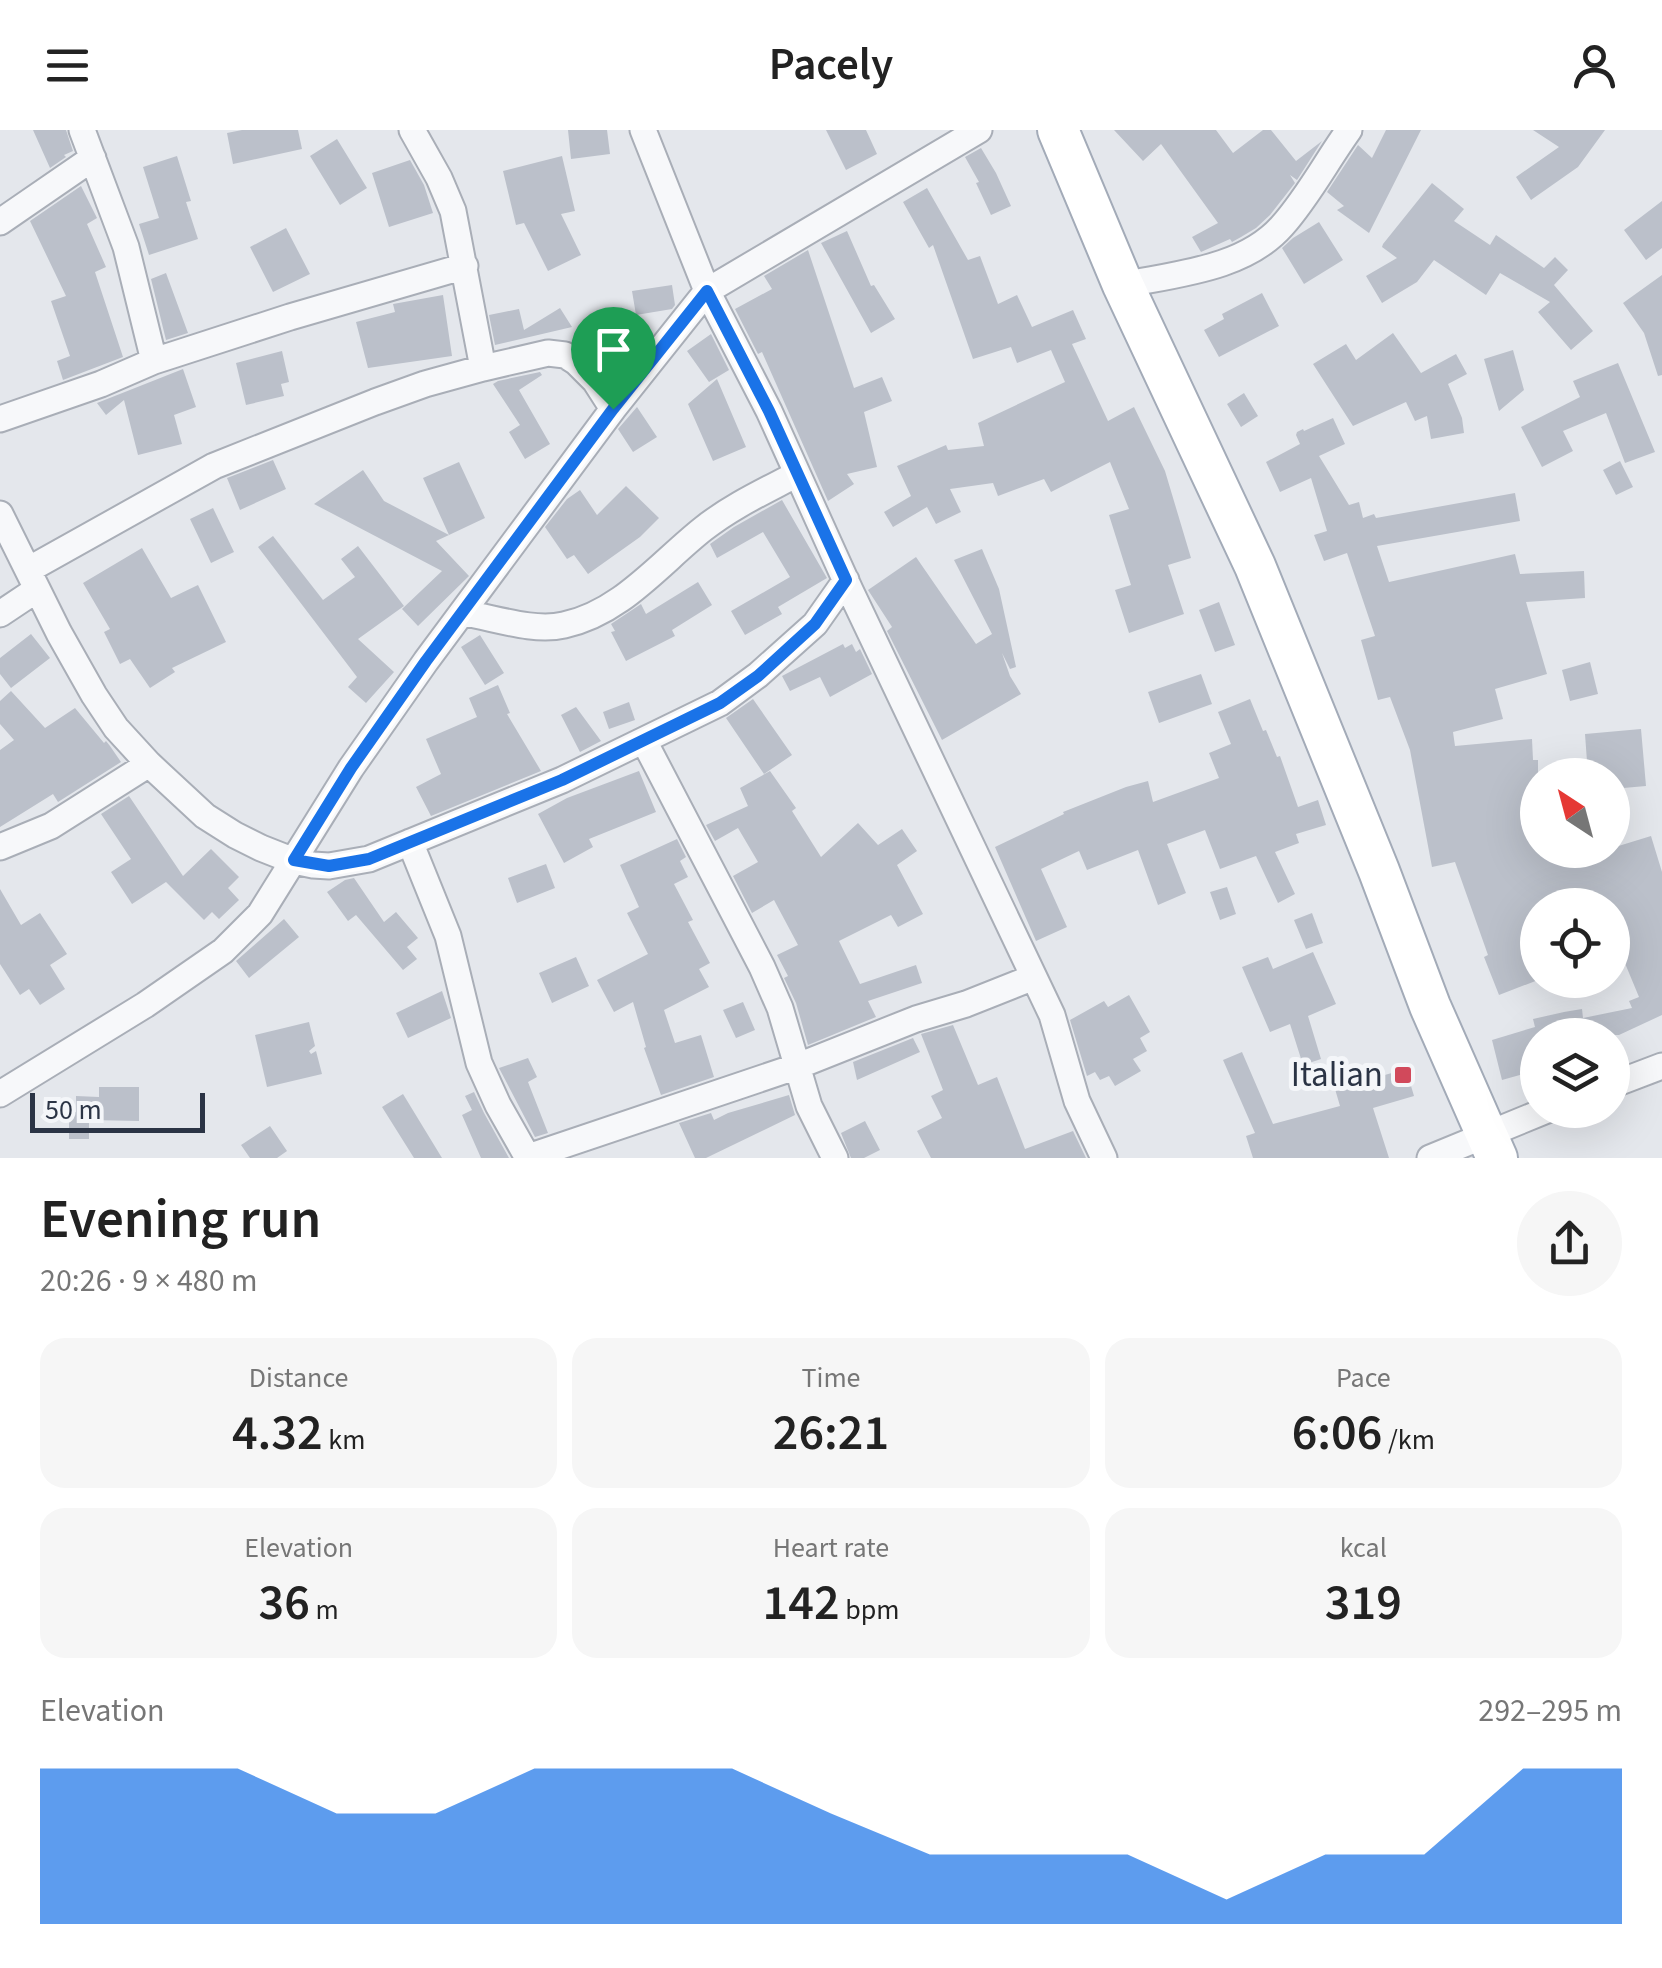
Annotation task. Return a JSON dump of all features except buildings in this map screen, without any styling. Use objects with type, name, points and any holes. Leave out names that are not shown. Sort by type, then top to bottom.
[{"type":"main road","points":[[1058,130],[1123,285],[1255,566],[1380,871],[1430,1006],[1492,1146]]},
{"type":"street","points":[[82,130],[126,248],[154,361]]},
{"type":"street","points":[[412,130],[452,210],[483,368]]},
{"type":"street","points":[[642,130],[707,291],[769,411],[1052,1015],[1078,1100],[1104,1158]]},
{"type":"street","points":[[0,1094],[145,1005],[223,950],[260,914],[351,768],[426,661],[613,409],[707,291],[979,130]]},
{"type":"street","points":[[1123,285],[1219,264],[1255,247],[1279,230],[1349,130]]},
{"type":"street","points":[[0,222],[94,158]]},
{"type":"street","points":[[0,419],[154,361],[465,266]]},
{"type":"street","points":[[0,614],[32,580],[214,466],[375,402],[483,368],[548,353],[565,355],[576,362],[595,381],[613,409]]},
{"type":"street","points":[[464,612],[537,626],[562,626],[594,616],[645,582],[702,529],[736,505],[798,474]]},
{"type":"street","points":[[0,514],[94,695],[116,728],[149,764],[206,816],[235,835],[294,860],[329,866],[369,859],[562,780],[720,703],[758,676],[815,624],[846,580]]},
{"type":"street","points":[[644,741],[762,967],[780,1008],[809,1106],[834,1158]]},
{"type":"street","points":[[0,847],[50,826],[149,764]]},
{"type":"street","points":[[410,842],[448,936],[479,1063],[528,1157],[798,1066],[916,1018],[1034,978]]},
{"type":"street","points":[[1630,1078],[1662,1066]]},
{"type":"street","points":[[1430,1158],[1492,1146],[1520,1128]]},
{"type":"place","name":"Italian","points":[[1403,1075]]},
{"type":"route","points":[[707,291],[769,411],[846,580],[815,624],[758,676],[720,703],[562,780],[369,859],[329,866],[294,860],[351,768],[426,661],[613,409],[707,291]]}]
